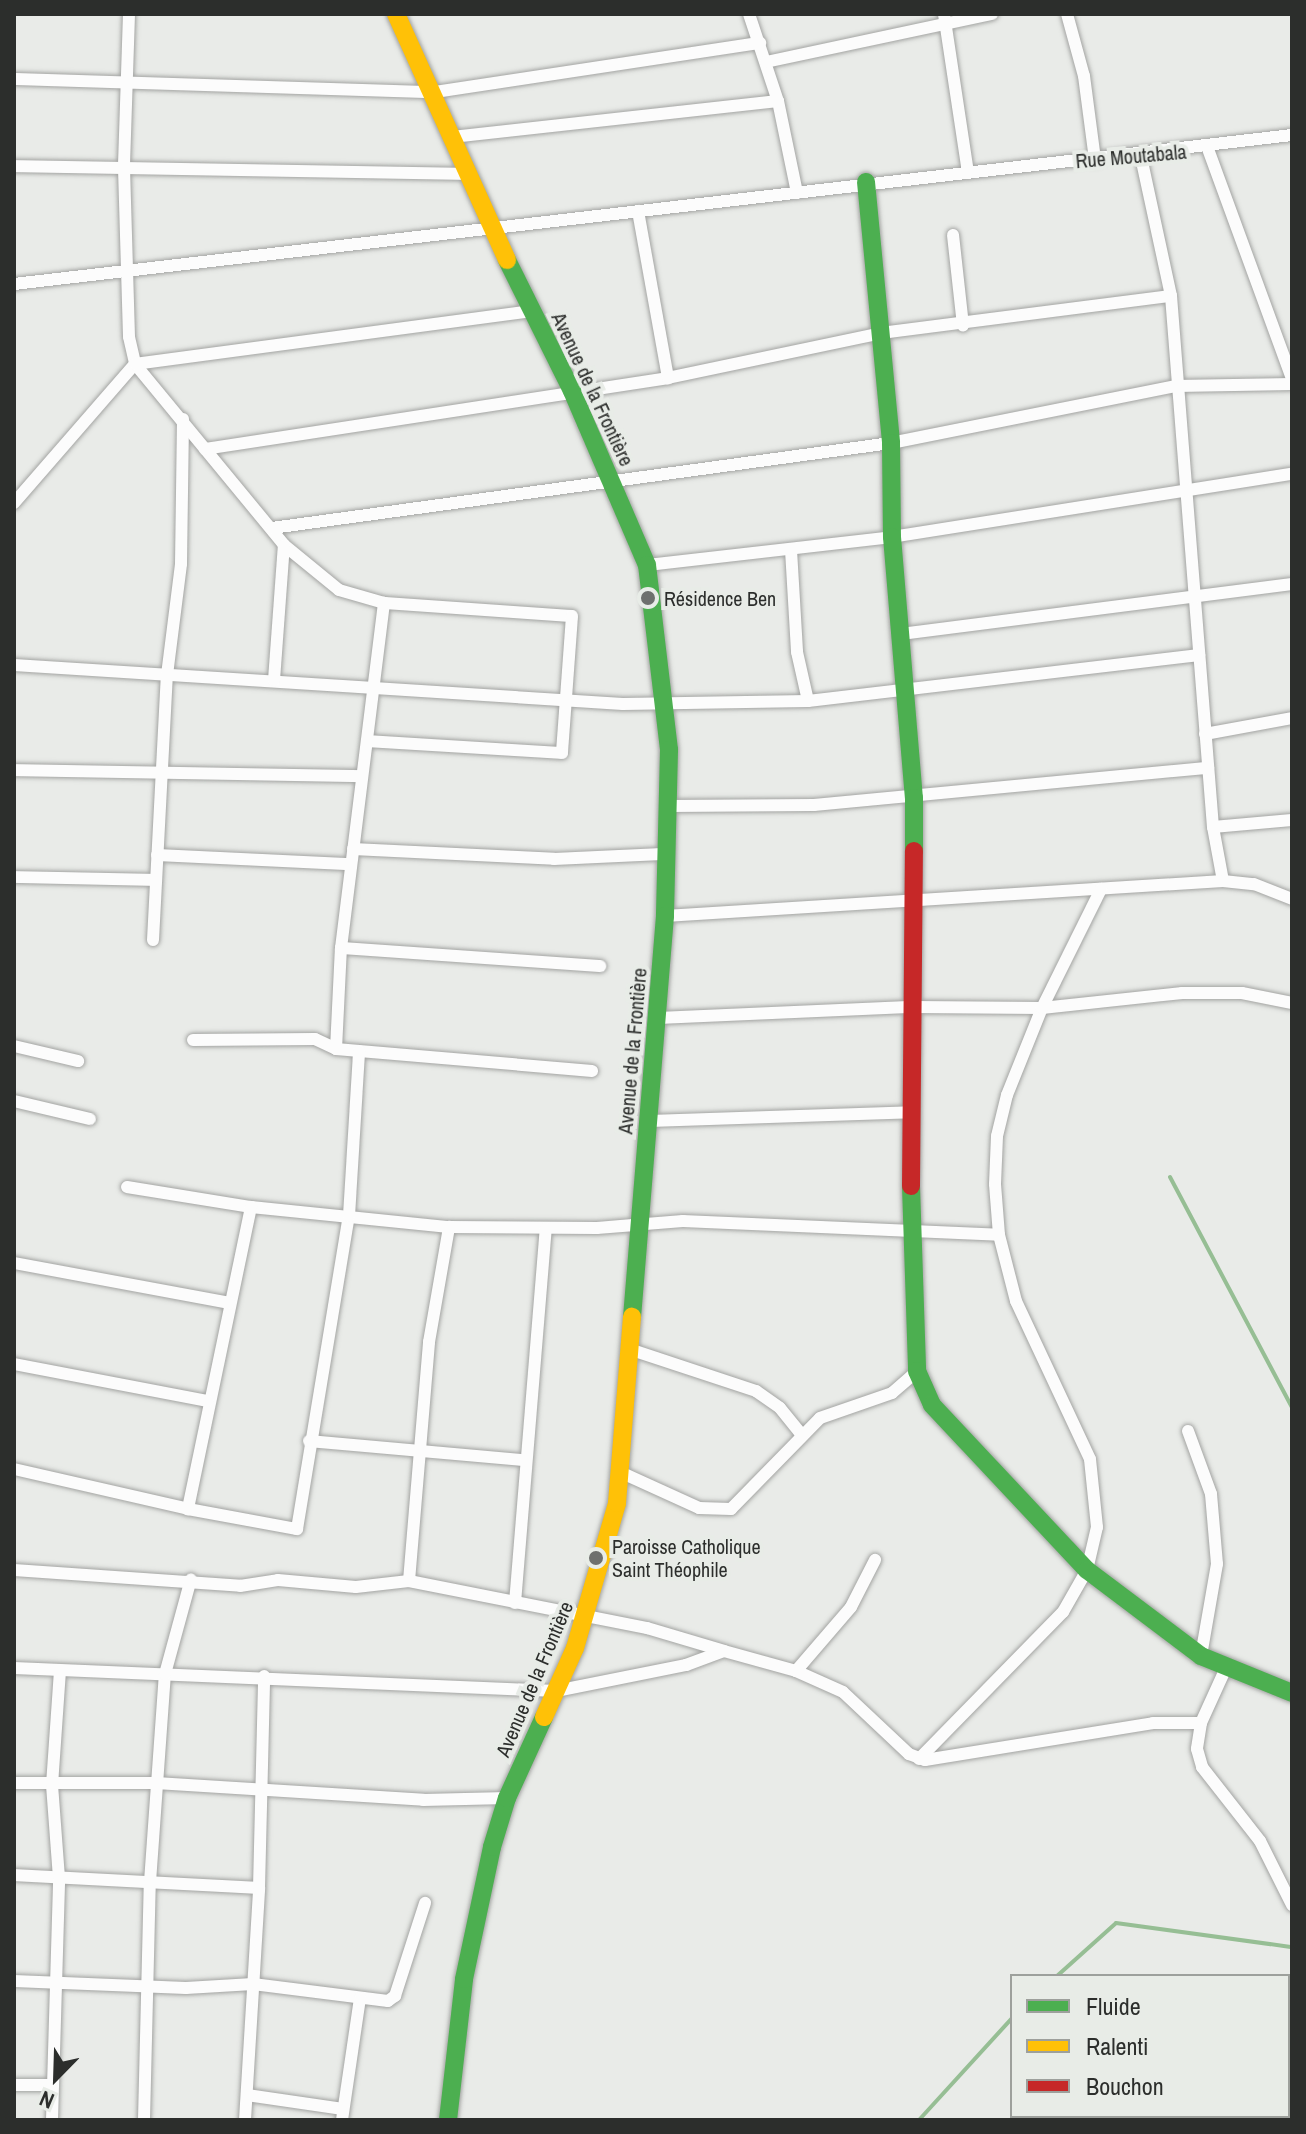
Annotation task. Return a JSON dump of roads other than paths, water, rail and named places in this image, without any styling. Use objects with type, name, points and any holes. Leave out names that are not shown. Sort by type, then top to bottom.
[{"type":"street","points":[[129,14],[124,168],[127,268],[135,364],[284,545],[339,590],[384,603],[570,613],[567,701],[559,755],[368,741]]},
{"type":"street","name":"Avenue de la Frontière","points":[[396,14],[435,92],[465,174],[572,391],[647,565],[665,701],[668,806],[664,854],[665,916],[648,1121],[644,1222],[620,1472],[608,1544],[585,1618],[556,1691],[507,1798],[477,1902],[448,2120]]},
{"type":"street","points":[[749,14],[778,101],[797,193]]},
{"type":"street","points":[[766,62],[945,19],[992,14]]},
{"type":"street","points":[[1067,14],[1084,76],[1095,160]]},
{"type":"street","points":[[945,19],[968,172]]},
{"type":"street","points":[[14,79],[435,92],[760,43]]},
{"type":"street","points":[[452,137],[778,101]]},
{"type":"street","name":"Rue Moutabala","points":[[15,286],[127,268],[797,193],[866,182],[1141,157],[1292,135]]},
{"type":"street","points":[[272,528],[610,479],[891,443],[1176,386],[1292,381],[1208,149]]},
{"type":"street","points":[[1141,157],[1171,296],[1213,827],[1223,881]]},
{"type":"street","points":[[14,166],[465,174]]},
{"type":"street","points":[[866,182],[891,443],[892,537],[914,798],[911,1235],[917,1371],[932,1405],[1087,1570],[1201,1656],[1225,1670],[1292,1693]]},
{"type":"street","points":[[638,211],[668,378]]},
{"type":"street","points":[[953,235],[963,325]]},
{"type":"street","points":[[205,449],[668,378],[881,333],[963,325],[1171,296]]},
{"type":"street","points":[[14,503],[135,364],[533,311]]},
{"type":"street","points":[[153,940],[153,880],[163,773],[167,675],[181,564],[183,419]]},
{"type":"street","points":[[647,565],[892,537],[1292,474]]},
{"type":"street","points":[[274,680],[284,545]]},
{"type":"street","points":[[791,550],[797,652],[808,701]]},
{"type":"street","points":[[901,634],[1292,584]]},
{"type":"street","points":[[336,1049],[341,948],[360,776],[368,741],[384,603]]},
{"type":"street","points":[[14,665],[375,685],[567,701],[808,701],[1199,655]]},
{"type":"street","points":[[1205,734],[1292,718]]},
{"type":"street","points":[[668,806],[814,805],[914,798],[1208,768]]},
{"type":"street","points":[[14,770],[360,776]]},
{"type":"street","points":[[1213,827],[1292,820]]},
{"type":"street","points":[[353,849],[554,859],[664,854]]},
{"type":"street","points":[[157,855],[351,864]]},
{"type":"street","points":[[14,877],[153,880]]},
{"type":"street","points":[[665,916],[763,913],[914,898],[1223,881],[1254,884],[1292,899]]},
{"type":"street","points":[[919,1759],[1063,1612],[1087,1570],[1099,1512],[1090,1459],[1016,1301],[999,1235],[997,1136],[1007,1095],[1042,1008],[1101,889]]},
{"type":"street","points":[[341,948],[600,966]]},
{"type":"street","points":[[658,1018],[914,1007],[1042,1008],[1182,993],[1242,993],[1292,1003]]},
{"type":"street","points":[[193,1040],[315,1039],[336,1049],[592,1071]]},
{"type":"street","points":[[14,1046],[78,1061]]},
{"type":"street","points":[[14,1469],[188,1509],[297,1529],[309,1441],[349,1216],[359,1051]]},
{"type":"street","points":[[14,1101],[90,1119]]},
{"type":"street","points":[[648,1121],[913,1112]]},
{"type":"street","points":[[127,1187],[251,1207],[449,1227],[546,1228],[644,1222],[911,1235],[999,1235]]},
{"type":"street","points":[[188,1509],[208,1401],[251,1207]]},
{"type":"street","points":[[409,1581],[429,1342],[449,1227]]},
{"type":"street","points":[[515,1603],[523,1460],[546,1228]]},
{"type":"street","points":[[14,1263],[229,1303]]},
{"type":"street","points":[[632,1350],[756,1391],[780,1408],[801,1434]]},
{"type":"street","points":[[14,1364],[208,1401]]},
{"type":"street","points":[[620,1472],[719,1513],[731,1509],[820,1418],[892,1393],[917,1371]]},
{"type":"street","points":[[1188,1431],[1211,1494],[1217,1564],[1201,1656]]},
{"type":"street","points":[[309,1441],[421,1448],[523,1460]]},
{"type":"street","points":[[796,1671],[851,1607],[875,1560]]},
{"type":"street","points":[[14,1570],[48,1576],[191,1579],[240,1586],[278,1580],[318,1588],[409,1581],[647,1628],[796,1671],[843,1692],[919,1759],[967,1756],[1153,1723],[1201,1723]]},
{"type":"street","points":[[144,2120],[150,1882],[165,1674],[191,1579]]},
{"type":"street","points":[[14,1668],[264,1676],[556,1691],[686,1665],[724,1651]]},
{"type":"street","points":[[52,2120],[59,1878],[52,1785],[60,1670]]},
{"type":"street","points":[[1225,1670],[1201,1723],[1197,1749],[1202,1767],[1260,1841],[1292,1905]]},
{"type":"street","points":[[245,2120],[259,1888],[264,1676]]},
{"type":"street","points":[[14,1783],[156,1783],[423,1800],[507,1798]]},
{"type":"street","points":[[14,1875],[259,1888]]},
{"type":"street","points":[[14,1981],[253,1984],[388,2001],[395,1996],[425,1903]]},
{"type":"street","points":[[247,2095],[343,2114],[360,1998]]},
{"type":"street","points":[[14,2085],[52,2085]]},
{"type":"waterway","points":[[1170,1177],[1292,1407]]},
{"type":"waterway","points":[[1059,1974],[1116,1923],[1292,1947]]},
{"type":"waterway","points":[[919,2120],[1010,2020]]},
{"type":"place","name":"Résidence Ben","points":[[648,598]]},
{"type":"place","name":"Paroisse Catholique Saint Théophile","points":[[596,1558]]}]
